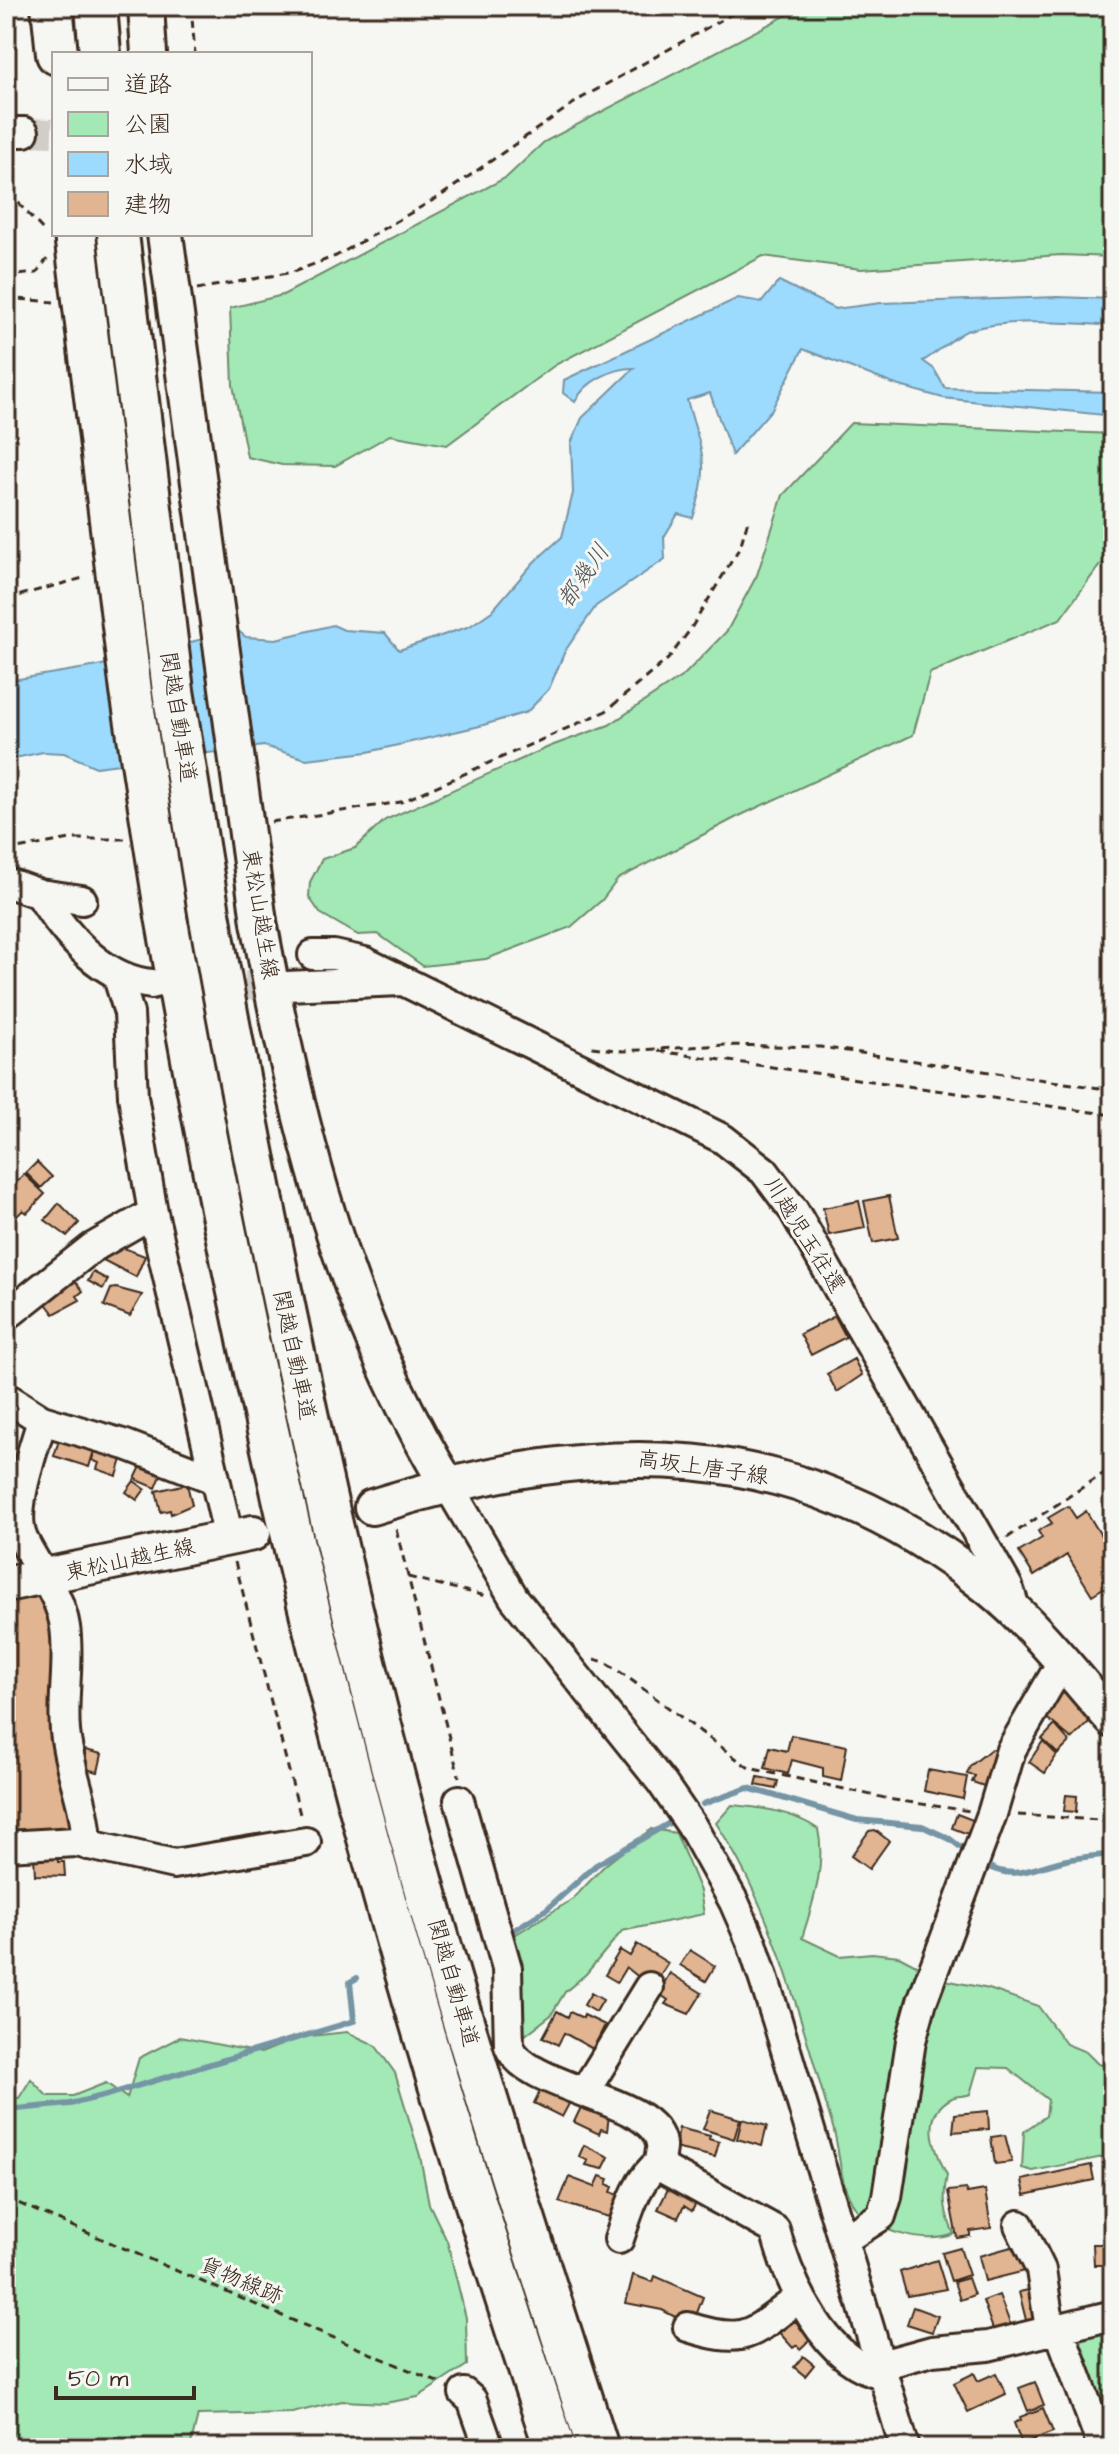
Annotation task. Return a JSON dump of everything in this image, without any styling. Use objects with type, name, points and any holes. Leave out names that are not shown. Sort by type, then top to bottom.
[{"type":"highway","points":[[52,6],[57,52]]},
{"type":"highway","points":[[96,6],[100,52]]},
{"type":"highway","name":"関越自動車道","points":[[118,236],[173,691],[210,919],[282,1304],[333,1531],[385,1739],[448,1970],[598,2448]]},
{"type":"highway","name":"関越自動車道","points":[[64,243],[166,916],[202,1119],[243,1316],[347,1762],[410,1990],[555,2448]]},
{"type":"main road","points":[[146,6],[149,52]]},
{"type":"main road","name":"東松山越生線","points":[[165,236],[259,922],[300,1124],[332,1235],[379,1358],[406,1415],[449,1487]]},
{"type":"main road","name":"高坂上唐子線","points":[[449,1487],[555,1464],[624,1457],[764,1473],[855,1504],[920,1539],[990,1589],[1017,1614],[1113,1720]]},
{"type":"main road","points":[[380,1504],[449,1487]]},
{"type":"main road","name":"東松山越生線","points":[[6,1584],[48,1578],[241,1536]]},
{"type":"street","points":[[6,882],[40,894],[82,900]]},
{"type":"street","points":[[40,894],[59,925],[92,958],[133,982],[152,984]]},
{"type":"street","name":"川越児玉往還","points":[[313,955],[334,955],[365,962],[723,1139],[764,1171],[794,1211],[987,1551],[1017,1614]]},
{"type":"street","points":[[117,974],[129,1013],[133,1096],[153,1213],[214,1479],[241,1536]]},
{"type":"street","points":[[286,986],[402,981]]},
{"type":"street","points":[[6,1316],[92,1248],[153,1213]]},
{"type":"street","points":[[6,1397],[42,1420],[126,1445],[214,1479]]},
{"type":"street","points":[[42,1420],[20,1507],[21,1536],[48,1578],[65,1626],[65,1729],[70,1768],[87,1813],[87,1845]]},
{"type":"street","points":[[449,1487],[510,1592],[662,1783],[693,1828],[734,1902],[752,1943],[845,2239],[905,2448]]},
{"type":"street","points":[[845,2239],[881,2216],[918,2014],[992,1814],[1011,1750],[1062,1662]]},
{"type":"street","points":[[459,1800],[507,1968],[509,2046],[513,2057],[523,2067],[585,2091],[650,2125],[661,2144],[659,2163],[664,2169],[764,2221],[775,2230],[799,2298],[839,2352],[865,2371],[883,2370],[932,2351],[988,2346],[1113,2315]]},
{"type":"street","points":[[6,1846],[76,1842],[174,1864],[306,1842]]},
{"type":"street","points":[[585,2091],[649,1987]]},
{"type":"street","points":[[619,2239],[633,2198],[651,2168],[659,2163]]},
{"type":"street","points":[[1019,2225],[1041,2270],[1054,2328],[1103,2448]]},
{"type":"street","points":[[688,2327],[731,2339],[746,2334],[799,2298]]},
{"type":"street","points":[[464,2393],[472,2400],[489,2448]]},
{"type":"path","points":[[191,6],[195,52]]},
{"type":"path","points":[[190,289],[293,272],[336,256],[442,195],[580,99],[746,6]]},
{"type":"path","points":[[6,276],[37,273],[64,243]]},
{"type":"path","points":[[6,298],[64,301]]},
{"type":"path","points":[[257,825],[401,802],[606,711],[668,659],[690,630],[740,547],[749,517]]},
{"type":"path","points":[[6,851],[70,839],[135,838]]},
{"type":"path","points":[[1113,1090],[820,1047],[713,1045],[654,1051],[1113,1115]]},
{"type":"path","points":[[987,1551],[1113,1467]]},
{"type":"path","points":[[380,1504],[408,1577],[459,1770],[459,1800]]},
{"type":"path","points":[[241,1536],[306,1842]]},
{"type":"path","points":[[408,1577],[497,1598],[510,1592]]},
{"type":"path","points":[[566,1664],[587,1659],[605,1662],[734,1758],[763,1773],[894,1800],[992,1814],[1098,1820],[1113,1824]]},
{"type":"path","name":"貨物線跡","points":[[6,2198],[464,2393]]},
{"type":"green space","points":[[804,6],[1113,6],[1113,257],[1061,255],[861,269],[763,256],[555,365],[447,445],[390,435],[335,466],[282,465],[247,457],[233,385],[230,308],[283,295],[507,177],[544,142]]},
{"type":"green space","points":[[851,423],[1113,434],[1113,562],[1100,565],[1060,619],[930,673],[913,735],[737,817],[618,879],[602,900],[571,927],[486,959],[423,966],[378,934],[358,935],[320,913],[309,897],[310,882],[322,859],[355,848],[385,820],[551,746],[609,725],[684,675],[727,631],[757,575],[783,495]]},
{"type":"green space","points":[[732,1805],[787,1814],[818,1829],[819,1871],[802,1938],[840,1956],[872,1953],[899,1956],[945,1980],[989,1989],[1038,2006],[1066,2044],[1086,2052],[1098,2064],[1113,2067],[1113,2155],[1033,2171],[1022,2168],[1024,2131],[1046,2116],[1048,2100],[1008,2068],[978,2067],[970,2094],[954,2097],[942,2105],[933,2124],[935,2145],[947,2175],[945,2206],[954,2234],[929,2238],[900,2234],[862,2215],[845,2187],[835,2134],[770,1930],[737,1857],[716,1823]]},
{"type":"green space","points":[[651,1829],[676,1833],[700,1891],[704,1914],[622,1931],[586,1974],[565,1992],[551,2015],[524,2036],[516,2009],[508,1939],[573,1899],[604,1866]]},
{"type":"green space","points":[[347,2032],[375,2045],[395,2073],[420,2156],[429,2204],[447,2241],[466,2318],[467,2365],[418,2397],[385,2403],[342,2401],[292,2413],[198,2415],[190,2448],[6,2448],[6,2097],[19,2098],[31,2079],[47,2096],[73,2096],[106,2083],[127,2098],[139,2058],[180,2037],[261,2053],[301,2037]]},
{"type":"green space","points":[[1113,2326],[1113,2448],[1071,2335]]},
{"type":"water","name":"都幾川","points":[[779,281],[835,309],[881,303],[1057,297],[1113,299],[1113,326],[1041,322],[985,326],[964,332],[923,361],[934,369],[945,388],[1113,392],[1113,416],[943,398],[896,385],[803,349],[772,409],[732,455],[710,393],[687,400],[700,445],[703,470],[693,518],[678,514],[664,537],[665,559],[596,606],[565,651],[549,689],[527,712],[368,752],[306,759],[264,746],[96,767],[64,753],[43,752],[6,760],[6,681],[98,666],[237,630],[246,637],[276,639],[333,625],[344,630],[385,633],[399,650],[470,626],[492,611],[534,562],[562,537],[573,493],[571,443],[582,418],[634,368],[617,370],[600,377],[585,388],[575,402],[563,393],[564,380],[738,298],[762,302]]},
{"type":"building","points":[[37,1162],[52,1177],[41,1188],[26,1173]]},
{"type":"building","points":[[24,1174],[45,1194],[27,1213],[23,1210],[15,1218],[6,1210],[6,1193]]},
{"type":"building","points":[[889,1196],[898,1238],[873,1243],[864,1201]]},
{"type":"building","points":[[859,1201],[865,1228],[829,1235],[823,1208]]},
{"type":"building","points":[[59,1203],[79,1223],[67,1236],[45,1220]]},
{"type":"building","points":[[113,1244],[145,1256],[136,1277],[99,1258]]},
{"type":"building","points":[[93,1272],[108,1280],[103,1289],[88,1281]]},
{"type":"building","points":[[70,1274],[83,1291],[77,1296],[80,1300],[54,1314],[41,1297]]},
{"type":"building","points":[[111,1289],[142,1295],[130,1316],[104,1306]]},
{"type":"building","points":[[835,1316],[846,1337],[811,1355],[800,1334]]},
{"type":"building","points":[[6,1330],[18,1346],[6,1358]]},
{"type":"building","points":[[854,1359],[862,1375],[837,1392],[827,1374]]},
{"type":"building","points":[[60,1437],[96,1444],[89,1467],[54,1456]]},
{"type":"building","points":[[96,1447],[123,1456],[117,1476],[97,1469],[99,1463],[92,1460]]},
{"type":"building","points":[[144,1460],[164,1468],[156,1488],[135,1479]]},
{"type":"building","points":[[134,1481],[145,1489],[137,1500],[126,1492]]},
{"type":"building","points":[[187,1484],[192,1505],[171,1514],[170,1510],[161,1512],[156,1491]]},
{"type":"building","points":[[1068,1506],[1076,1518],[1086,1511],[1113,1555],[1113,1582],[1092,1595],[1067,1555],[1034,1576],[1019,1552],[1042,1538],[1038,1531],[1052,1523],[1048,1518]]},
{"type":"building","points":[[49,1595],[86,1827],[6,1838],[6,1602]]},
{"type":"building","points":[[1064,1691],[1092,1719],[1072,1739],[1043,1715]]},
{"type":"building","points":[[1055,1725],[1070,1742],[1058,1754],[1042,1739]]},
{"type":"building","points":[[791,1735],[847,1746],[841,1781],[823,1777],[823,1768],[792,1760],[788,1774],[765,1768],[770,1747],[787,1751]]},
{"type":"building","points":[[1043,1741],[1057,1755],[1045,1773],[1029,1762]]},
{"type":"building","points":[[991,1749],[999,1751],[987,1787],[972,1782],[975,1776],[967,1774],[970,1766]]},
{"type":"building","points":[[85,1750],[102,1754],[98,1772],[81,1768]]},
{"type":"building","points":[[928,1770],[967,1777],[963,1799],[924,1791]]},
{"type":"building","points":[[758,1777],[778,1781],[776,1789],[756,1785]]},
{"type":"building","points":[[1066,1795],[1077,1796],[1076,1812],[1064,1811]]},
{"type":"building","points":[[957,1814],[978,1822],[973,1836],[952,1828]]},
{"type":"building","points":[[875,1830],[889,1841],[869,1869],[851,1856],[869,1831]]},
{"type":"building","points":[[57,1855],[58,1862],[64,1862],[65,1876],[35,1875],[34,1857]]},
{"type":"building","points":[[637,1944],[668,1963],[656,1982],[646,1983],[626,1967],[617,1982],[605,1975],[620,1950],[630,1956]]},
{"type":"building","points":[[690,1950],[715,1966],[706,1981],[680,1965]]},
{"type":"building","points":[[670,1973],[702,1993],[689,2014],[665,2004],[668,2000],[658,1993]]},
{"type":"building","points":[[591,1993],[603,2000],[596,2012],[584,2005]]},
{"type":"building","points":[[557,2011],[568,2017],[570,2012],[583,2018],[584,2015],[605,2025],[593,2049],[564,2033],[558,2045],[543,2037]]},
{"type":"building","points":[[542,2087],[570,2102],[562,2117],[534,2103]]},
{"type":"building","points":[[583,2103],[609,2115],[607,2131],[601,2129],[599,2134],[574,2122]]},
{"type":"building","points":[[710,2110],[740,2119],[734,2139],[703,2129]]},
{"type":"building","points":[[988,2111],[989,2129],[953,2132],[955,2114]]},
{"type":"building","points":[[742,2119],[767,2126],[762,2146],[737,2139]]},
{"type":"building","points":[[679,2128],[710,2136],[709,2139],[719,2142],[715,2157],[674,2148]]},
{"type":"building","points":[[1005,2135],[1012,2162],[995,2164],[991,2137]]},
{"type":"building","points":[[584,2145],[609,2157],[603,2169],[586,2165],[588,2161],[579,2156]]},
{"type":"building","points":[[1091,2165],[1094,2180],[1025,2195],[1022,2180]]},
{"type":"building","points":[[600,2176],[609,2179],[607,2184],[613,2187],[611,2192],[628,2199],[619,2220],[559,2202],[569,2177],[595,2187]]},
{"type":"building","points":[[671,2183],[699,2197],[692,2211],[684,2206],[678,2218],[658,2209]]},
{"type":"building","points":[[966,2189],[967,2193],[985,2190],[991,2228],[970,2231],[970,2236],[957,2238],[948,2191]]},
{"type":"building","points":[[1103,2238],[1113,2238],[1113,2265],[1094,2265],[1093,2244],[1103,2244]]},
{"type":"building","points":[[1022,2244],[1029,2270],[985,2281],[979,2256]]},
{"type":"building","points":[[960,2248],[969,2275],[951,2281],[942,2253]]},
{"type":"building","points":[[937,2260],[946,2289],[907,2296],[900,2272]]},
{"type":"building","points":[[633,2275],[653,2282],[655,2276],[703,2297],[695,2318],[681,2313],[679,2319],[662,2310],[626,2303]]},
{"type":"building","points":[[968,2278],[974,2295],[960,2300],[954,2282]]},
{"type":"building","points":[[1038,2288],[1045,2320],[1027,2324],[1019,2292]]},
{"type":"building","points":[[999,2295],[1011,2326],[994,2332],[983,2301]]},
{"type":"building","points":[[913,2307],[938,2316],[932,2332],[907,2324]]},
{"type":"building","points":[[796,2311],[816,2334],[800,2349],[797,2345],[793,2348],[776,2329]]},
{"type":"building","points":[[803,2356],[814,2365],[805,2376],[794,2367]]},
{"type":"building","points":[[974,2373],[978,2381],[996,2373],[1006,2394],[968,2412],[954,2383]]},
{"type":"building","points":[[1035,2382],[1044,2405],[1028,2411],[1019,2388]]},
{"type":"building","points":[[1043,2408],[1053,2432],[1022,2444],[1014,2423],[1021,2420],[1020,2417]]},
{"type":"waterway","points":[[703,1804],[748,1788],[857,1820],[922,1826],[950,1839],[968,1853]]},
{"type":"waterway","points":[[508,1934],[547,1909],[596,1865],[673,1821]]},
{"type":"waterway","points":[[984,1864],[1014,1873],[1068,1860],[1113,1854]]},
{"type":"waterway","points":[[6,2110],[70,2104],[107,2095],[354,2021],[350,1982],[357,1978]]},
{"type":"tunnel","points":[[24,132],[52,133]]},
{"type":"tunnel","points":[[161,984],[286,986]]}]
